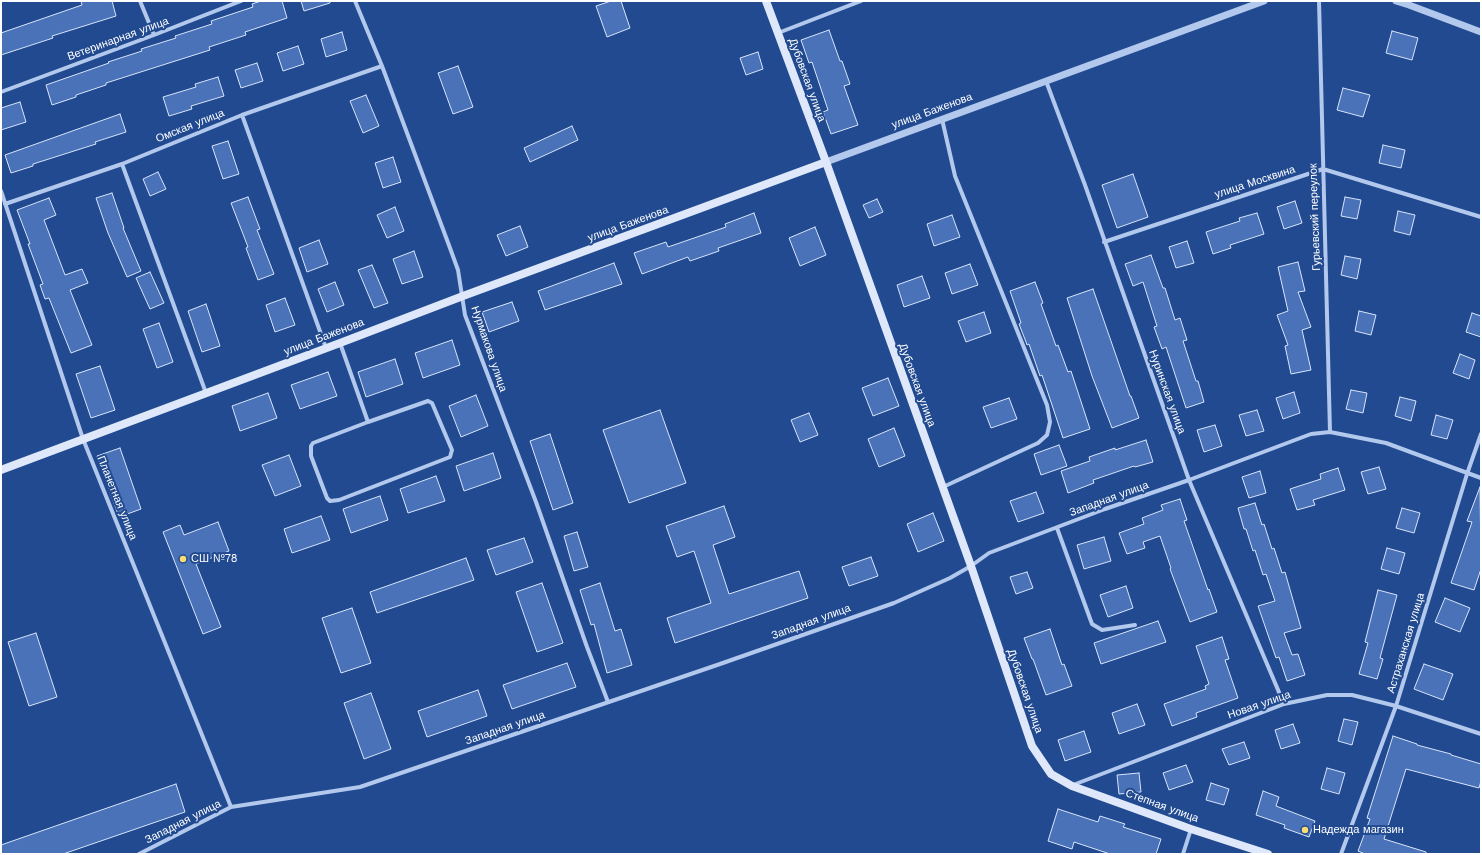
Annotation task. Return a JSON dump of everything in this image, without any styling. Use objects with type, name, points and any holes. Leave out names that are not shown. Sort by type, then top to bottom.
[{"type":"main road","name":"Дубовская улица","points":[[766,1],[826,162],[971,566],[1032,746],[1051,774]]},
{"type":"main road","name":"улица Баженова","points":[[1,470],[463,296],[826,162]]},
{"type":"main road","name":"Степная улица","points":[[1051,774],[1072,786],[1191,829],[1268,854]]},
{"type":"street","points":[[140,1],[154,35]]},
{"type":"street","name":"Ветеринарная улица","points":[[1,92],[241,1]]},
{"type":"street","name":"Нурмакова улица","points":[[355,1],[382,66],[458,270],[465,315],[536,502],[608,702]]},
{"type":"street","points":[[778,33],[861,1]]},
{"type":"street","name":"улица Баженова","points":[[826,162],[942,118],[1264,1]]},
{"type":"street","name":"Гурьевский переулок","points":[[1319,1],[1330,432]]},
{"type":"street","points":[[1396,1],[1409,4],[1481,32]]},
{"type":"street","name":"Омская улица","points":[[5,204],[122,164],[242,115],[382,66]]},
{"type":"street","name":"Нуринская улица","points":[[1046,81],[1085,185],[1189,480],[1284,704]]},
{"type":"street","points":[[242,115],[326,348]]},
{"type":"street","points":[[942,118],[955,176],[1047,405],[1050,422],[1047,435],[1038,443],[943,488]]},
{"type":"street","points":[[122,164],[206,393]]},
{"type":"street","points":[[1323,169],[1481,217]]},
{"type":"street","name":"улица Москвина","points":[[1104,242],[1323,169]]},
{"type":"street","name":"Планетная улица","points":[[1,190],[83,439],[231,807]]},
{"type":"street","points":[[340,343],[368,422]]},
{"type":"street","points":[[430,402],[432,403],[452,450],[452,454],[450,457],[339,500],[330,501],[327,498],[311,456],[311,446],[313,443],[368,422],[430,402]]},
{"type":"street","name":"Западная улица","points":[[139,854],[231,807],[360,787],[894,603],[950,578],[971,566],[989,553],[1311,434],[1330,432],[1386,443],[1481,478]]},
{"type":"street","name":"Астраханская улица","points":[[1341,854],[1396,706],[1467,474],[1481,434]]},
{"type":"street","points":[[1057,528],[1092,624],[1102,630],[1136,625]]},
{"type":"street","name":"Новая улица","points":[[1072,786],[1284,704],[1327,695],[1352,695],[1396,706],[1481,734]]},
{"type":"street","points":[[1184,854],[1191,829]]},
{"type":"building","points":[[81,1],[112,1],[116,16],[52,36],[53,38],[1,55],[1,33],[82,5]]},
{"type":"building","points":[[261,1],[282,1],[287,18],[245,32],[246,35],[209,47],[210,50],[106,83],[106,85],[52,105],[46,85],[142,51],[141,49],[176,38],[175,36],[212,24],[211,21],[253,7],[252,4]]},
{"type":"building","points":[[301,1],[330,1],[330,3],[304,11]]},
{"type":"building","points":[[611,1],[621,1],[630,28],[607,37],[596,6]]},
{"type":"building","points":[[829,30],[850,84],[844,86],[858,125],[831,134],[823,112],[828,110],[812,62],[809,63],[801,40]]},
{"type":"building","points":[[1392,31],[1418,38],[1412,60],[1386,53]]},
{"type":"building","points":[[342,32],[347,50],[326,57],[321,39]]},
{"type":"building","points":[[298,46],[304,64],[283,71],[277,53]]},
{"type":"building","points":[[758,52],[763,69],[746,75],[740,58]]},
{"type":"building","points":[[257,63],[263,81],[241,88],[235,70]]},
{"type":"building","points":[[458,66],[473,107],[453,114],[438,73]]},
{"type":"building","points":[[218,77],[224,96],[191,106],[192,109],[169,116],[163,97],[196,87],[195,84]]},
{"type":"building","points":[[1343,88],[1370,95],[1363,117],[1337,110]]},
{"type":"building","points":[[366,95],[379,126],[363,133],[350,101]]},
{"type":"building","points":[[20,102],[26,122],[1,130],[1,108]]},
{"type":"building","points":[[120,114],[126,132],[95,142],[96,144],[33,164],[33,166],[11,173],[5,155]]},
{"type":"building","points":[[572,126],[578,140],[530,162],[524,148]]},
{"type":"building","points":[[228,141],[239,174],[223,179],[212,146]]},
{"type":"building","points":[[1383,145],[1405,150],[1401,168],[1379,163]]},
{"type":"building","points":[[393,157],[401,182],[383,188],[375,163]]},
{"type":"building","points":[[158,172],[166,189],[150,196],[143,179]]},
{"type":"building","points":[[1133,174],[1148,217],[1117,228],[1102,185]]},
{"type":"building","points":[[112,193],[123,228],[141,271],[127,277],[108,233],[96,198]]},
{"type":"building","points":[[248,197],[260,229],[257,230],[274,274],[258,280],[246,248],[248,247],[231,203]]},
{"type":"building","points":[[1345,197],[1361,200],[1357,219],[1341,216]]},
{"type":"building","points":[[49,198],[56,215],[44,220],[65,275],[82,269],[88,283],[70,290],[92,345],[71,353],[49,298],[45,299],[40,285],[43,284],[17,210]]},
{"type":"building","points":[[877,199],[883,212],[869,218],[863,205]]},
{"type":"building","points":[[1295,201],[1302,223],[1284,229],[1277,207]]},
{"type":"building","points":[[395,207],[404,231],[387,238],[377,215]]},
{"type":"building","points":[[1398,211],[1415,215],[1410,235],[1394,231]]},
{"type":"building","points":[[754,213],[761,233],[718,248],[719,251],[690,261],[688,257],[642,274],[634,253],[666,242],[668,247],[726,227],[725,224]]},
{"type":"building","points":[[1257,213],[1264,234],[1230,245],[1231,248],[1213,254],[1206,232],[1240,221],[1239,218]]},
{"type":"building","points":[[952,215],[960,237],[934,246],[927,224]]},
{"type":"building","points":[[520,226],[528,247],[506,256],[497,235]]},
{"type":"building","points":[[815,227],[826,255],[800,266],[789,238]]},
{"type":"building","points":[[319,240],[328,264],[307,272],[299,248]]},
{"type":"building","points":[[1187,241],[1194,263],[1176,268],[1169,247]]},
{"type":"building","points":[[414,251],[423,277],[402,284],[393,259]]},
{"type":"building","points":[[1151,255],[1163,288],[1165,288],[1175,320],[1180,318],[1187,340],[1183,341],[1204,402],[1186,408],[1166,347],[1162,349],[1154,327],[1157,326],[1143,282],[1133,286],[1125,264]]},
{"type":"building","points":[[1345,256],[1361,259],[1357,279],[1341,275]]},
{"type":"building","points":[[1298,262],[1305,291],[1298,292],[1311,327],[1302,330],[1311,370],[1291,374],[1285,346],[1288,345],[1277,315],[1288,311],[1278,267]]},
{"type":"building","points":[[614,263],[622,284],[545,310],[538,291]]},
{"type":"building","points":[[970,264],[978,285],[952,294],[945,273]]},
{"type":"building","points":[[372,265],[388,303],[374,308],[358,270]]},
{"type":"building","points":[[150,272],[164,303],[150,309],[136,278]]},
{"type":"building","points":[[922,276],[930,298],[904,307],[897,285]]},
{"type":"building","points":[[335,282],[344,305],[327,312],[318,289]]},
{"type":"building","points":[[1035,282],[1056,346],[1058,345],[1068,372],[1071,371],[1090,429],[1063,438],[1042,375],[1040,376],[1029,344],[1027,345],[1019,324],[1021,323],[1010,291]]},
{"type":"building","points":[[1093,289],[1139,418],[1112,428],[1092,376],[1067,298]]},
{"type":"building","points":[[285,298],[295,325],[275,332],[266,305]]},
{"type":"building","points":[[512,302],[519,321],[489,332],[482,312]]},
{"type":"building","points":[[206,304],[220,346],[202,352],[188,311]]},
{"type":"building","points":[[1359,311],[1376,315],[1371,335],[1355,331]]},
{"type":"building","points":[[984,312],[991,333],[966,342],[958,321]]},
{"type":"building","points":[[1472,313],[1481,316],[1481,337],[1466,332]]},
{"type":"building","points":[[159,323],[173,362],[157,368],[143,329]]},
{"type":"building","points":[[452,340],[460,365],[423,378],[415,353]]},
{"type":"building","points":[[1460,354],[1475,360],[1469,379],[1453,373]]},
{"type":"building","points":[[395,359],[403,384],[366,397],[358,372]]},
{"type":"building","points":[[100,366],[115,410],[91,418],[76,374]]},
{"type":"building","points":[[328,372],[337,396],[300,409],[291,385]]},
{"type":"building","points":[[888,378],[899,406],[873,416],[862,388]]},
{"type":"building","points":[[1351,390],[1367,393],[1363,413],[1346,409]]},
{"type":"building","points":[[1294,392],[1300,413],[1283,419],[1276,398]]},
{"type":"building","points":[[268,393],[277,418],[240,431],[232,406]]},
{"type":"building","points":[[476,395],[488,426],[461,437],[449,406]]},
{"type":"building","points":[[1400,397],[1416,401],[1411,421],[1395,416]]},
{"type":"building","points":[[1009,398],[1017,419],[991,428],[983,407]]},
{"type":"building","points":[[660,410],[686,483],[629,503],[603,430]]},
{"type":"building","points":[[1257,410],[1264,431],[1246,436],[1239,415]]},
{"type":"building","points":[[809,413],[818,435],[800,442],[791,420]]},
{"type":"building","points":[[1436,415],[1453,420],[1447,439],[1431,435]]},
{"type":"building","points":[[1215,425],[1222,446],[1204,452],[1197,430]]},
{"type":"building","points":[[894,428],[905,456],[879,467],[868,439]]},
{"type":"building","points":[[550,434],[573,503],[553,510],[530,441]]},
{"type":"building","points":[[1146,440],[1153,462],[1134,466],[1093,480],[1094,483],[1068,493],[1061,471],[1090,461],[1089,457]]},
{"type":"building","points":[[1059,445],[1067,466],[1041,475],[1034,454]]},
{"type":"building","points":[[120,448],[141,509],[119,517],[97,456]]},
{"type":"building","points":[[493,453],[501,478],[464,491],[456,466]]},
{"type":"building","points":[[289,455],[301,486],[275,496],[262,465]]},
{"type":"building","points":[[1379,467],[1386,489],[1368,494],[1361,472]]},
{"type":"building","points":[[1338,468],[1345,490],[1313,500],[1315,505],[1297,510],[1290,489],[1321,479],[1320,474]]},
{"type":"building","points":[[1260,471],[1266,493],[1249,498],[1242,477]]},
{"type":"building","points":[[436,476],[445,501],[408,513],[400,489]]},
{"type":"building","points":[[1480,487],[1481,569],[1474,590],[1451,583],[1472,522],[1467,521]]},
{"type":"building","points":[[1036,492],[1044,513],[1018,522],[1010,501]]},
{"type":"building","points":[[380,496],[388,520],[351,533],[343,509]]},
{"type":"building","points":[[1180,499],[1187,520],[1184,521],[1217,612],[1190,622],[1170,569],[1171,568],[1160,536],[1143,542],[1145,548],[1127,554],[1119,533],[1144,524],[1142,518],[1163,510],[1161,505]]},
{"type":"building","points":[[1255,503],[1272,549],[1274,548],[1282,573],[1285,572],[1301,628],[1284,633],[1292,655],[1298,654],[1305,675],[1287,681],[1279,657],[1276,658],[1258,606],[1275,601],[1266,574],[1263,575],[1255,550],[1253,551],[1246,529],[1244,529],[1238,508]]},
{"type":"building","points":[[724,506],[735,537],[713,545],[729,594],[799,571],[808,598],[675,643],[667,618],[711,603],[694,551],[677,557],[666,526]]},
{"type":"building","points":[[1402,508],[1420,513],[1414,533],[1396,528]]},
{"type":"building","points":[[933,513],[944,541],[918,552],[907,524]]},
{"type":"building","points":[[321,516],[330,540],[292,553],[284,529]]},
{"type":"building","points":[[218,522],[229,551],[196,564],[221,627],[203,634],[163,532],[180,525],[184,535]]},
{"type":"building","points":[[577,532],[588,567],[574,571],[564,536]]},
{"type":"building","points":[[1104,537],[1111,561],[1084,569],[1077,545]]},
{"type":"building","points":[[524,538],[533,562],[496,575],[487,550]]},
{"type":"building","points":[[1387,548],[1405,553],[1399,574],[1381,569]]},
{"type":"building","points":[[871,557],[878,576],[849,586],[842,567]]},
{"type":"building","points":[[466,558],[474,580],[377,613],[370,592]]},
{"type":"building","points":[[1027,572],[1033,588],[1016,594],[1010,577]]},
{"type":"building","points":[[542,583],[563,643],[537,652],[516,592]]},
{"type":"building","points":[[600,583],[615,631],[621,629],[632,665],[607,673],[594,624],[591,625],[580,590]]},
{"type":"building","points":[[1126,586],[1133,608],[1108,617],[1100,595]]},
{"type":"building","points":[[1378,590],[1397,595],[1380,658],[1383,659],[1377,679],[1359,674],[1368,643],[1365,642]]},
{"type":"building","points":[[1445,598],[1470,608],[1460,632],[1435,622]]},
{"type":"building","points":[[352,608],[371,663],[341,673],[322,618]]},
{"type":"building","points":[[1158,621],[1166,642],[1101,664],[1094,643]]},
{"type":"building","points":[[1050,629],[1062,665],[1064,664],[1072,686],[1046,695],[1024,638]]},
{"type":"building","points":[[36,633],[57,697],[29,706],[8,642]]},
{"type":"building","points":[[1222,637],[1229,659],[1225,660],[1238,698],[1196,713],[1197,717],[1172,726],[1164,704],[1206,689],[1205,686],[1209,684],[1196,646]]},
{"type":"building","points":[[567,663],[576,687],[512,709],[503,685]]},
{"type":"building","points":[[1424,664],[1453,674],[1443,700],[1414,689]]},
{"type":"building","points":[[478,690],[487,716],[427,737],[418,711]]},
{"type":"building","points":[[371,693],[391,749],[364,759],[344,703]]},
{"type":"building","points":[[1137,704],[1145,725],[1119,734],[1112,713]]},
{"type":"building","points":[[1344,719],[1358,722],[1352,745],[1338,741]]},
{"type":"building","points":[[1293,724],[1300,743],[1281,749],[1275,730]]},
{"type":"building","points":[[1084,731],[1091,752],[1065,761],[1058,740]]},
{"type":"building","points":[[1393,736],[1417,745],[1481,764],[1481,781],[1479,788],[1406,769],[1384,839],[1426,852],[1426,854],[1365,854],[1358,851],[1370,819],[1367,818]]},
{"type":"building","points":[[1244,742],[1250,758],[1229,765],[1222,749]]},
{"type":"building","points":[[1186,765],[1193,782],[1169,790],[1163,773]]},
{"type":"building","points":[[1327,768],[1345,773],[1339,794],[1321,789]]},
{"type":"building","points":[[1139,773],[1141,792],[1119,794],[1117,775]]},
{"type":"building","points":[[1211,783],[1229,789],[1224,805],[1206,800]]},
{"type":"building","points":[[176,784],[185,812],[63,854],[1,854],[1,845]]},
{"type":"building","points":[[1263,791],[1279,797],[1276,806],[1315,821],[1309,837],[1284,828],[1285,825],[1256,815]]},
{"type":"building","points":[[1058,809],[1098,822],[1100,816],[1125,824],[1123,827],[1161,839],[1156,854],[1110,854],[1074,842],[1072,849],[1048,841]]},
{"type":"place","name":"СШ №78","points":[[183,559]]},
{"type":"place","name":"Надежда магазин","points":[[1305,830]]}]
